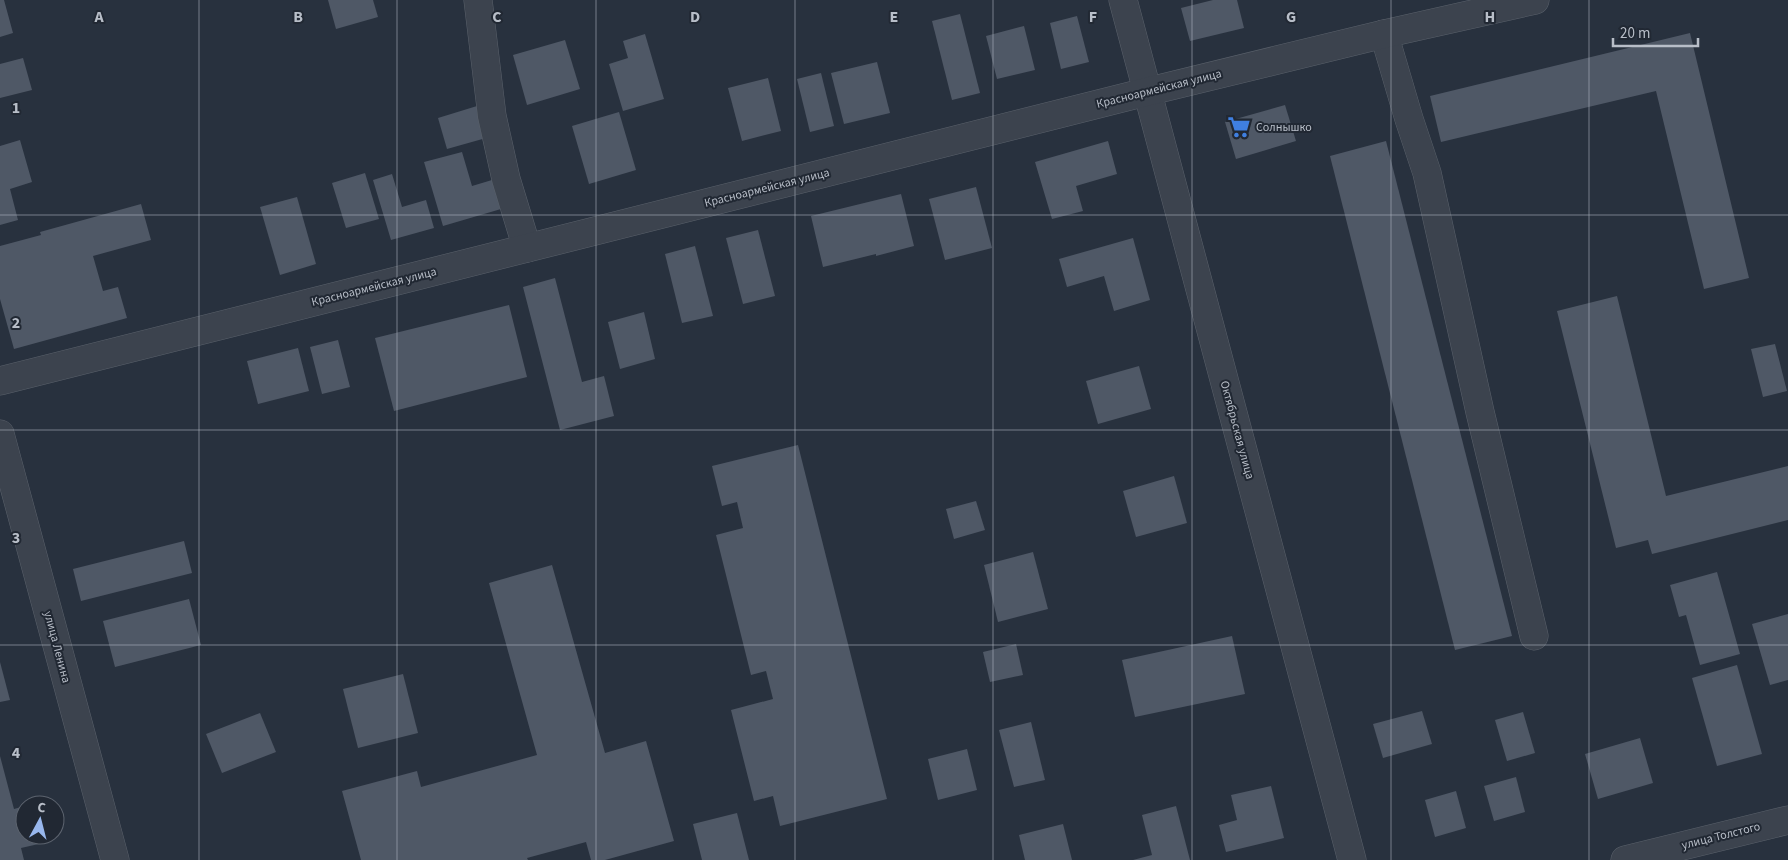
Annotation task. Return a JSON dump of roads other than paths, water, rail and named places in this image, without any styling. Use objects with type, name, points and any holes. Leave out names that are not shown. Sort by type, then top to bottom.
[{"type":"street","points":[[478,0],[492,116],[506,179],[527,248]]},
{"type":"street","name":"Октябрьская улица","points":[[1122,0],[1352,860]]},
{"type":"street","name":"Красноармейская улица","points":[[0,381],[1146,92],[1384,34],[1535,0]]},
{"type":"street","points":[[1384,34],[1427,173],[1480,412],[1534,636]]},
{"type":"street","name":"улица Ленина","points":[[0,434],[115,860]]},
{"type":"street","name":"улица Толстого","points":[[1625,860],[1788,820]]},
{"type":"place","name":"Солнышко","points":[[1239,127]]}]
